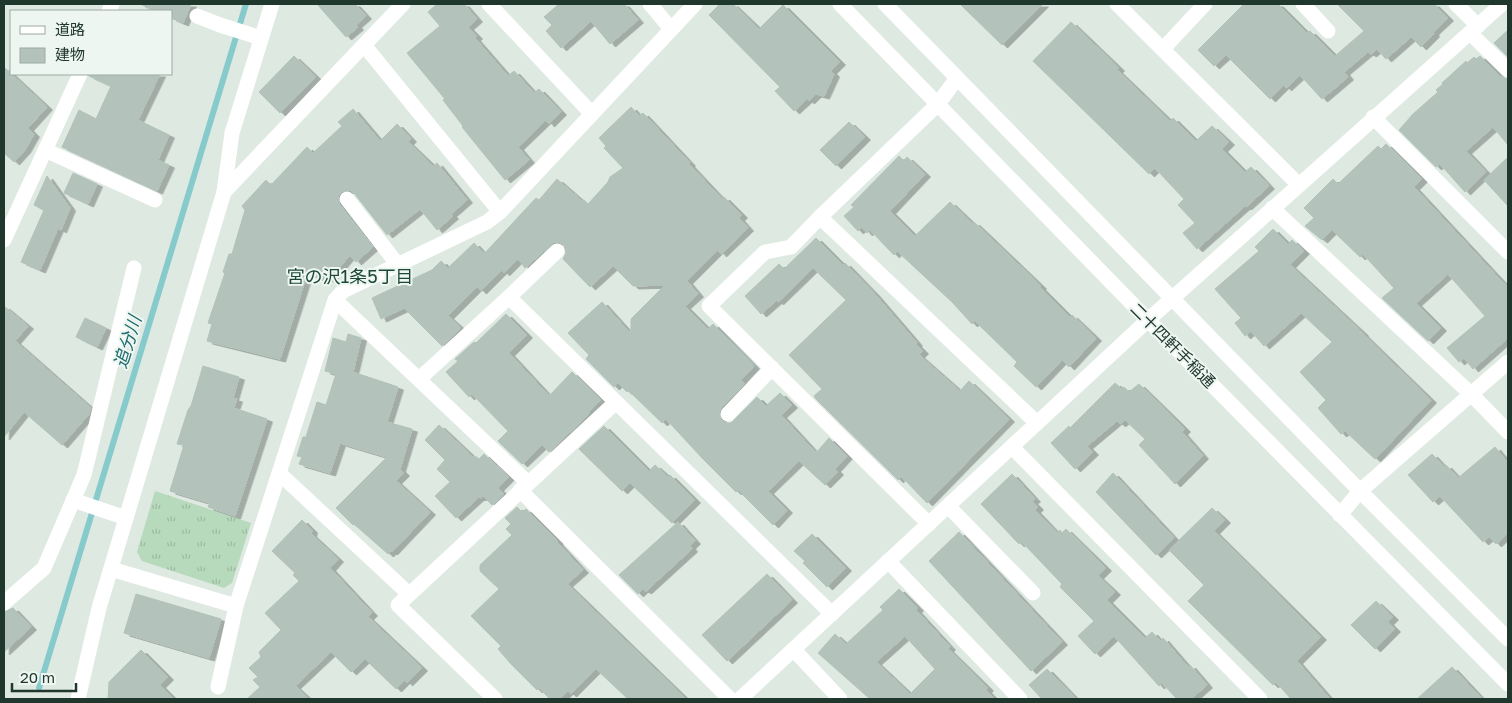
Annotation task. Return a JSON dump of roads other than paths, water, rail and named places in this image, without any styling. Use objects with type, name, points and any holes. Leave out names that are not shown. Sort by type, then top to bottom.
[{"type":"street","points":[[78,699],[99,608],[224,192],[232,133],[272,4]]},
{"type":"street","points":[[224,192],[403,4]]},
{"type":"street","points":[[489,4],[592,114]]},
{"type":"street","points":[[650,4],[671,29]]},
{"type":"street","points":[[218,687],[236,606],[335,300],[343,291],[487,222],[500,212],[695,4]]},
{"type":"street","name":"二十四軒手稲通","points":[[840,4],[1148,320],[1508,684]]},
{"type":"street","name":"二十四軒手稲通","points":[[885,4],[1360,491],[1508,639]]},
{"type":"street","points":[[1119,4],[1299,185]]},
{"type":"street","points":[[1163,49],[1205,4]]},
{"type":"street","points":[[1303,4],[1328,31]]},
{"type":"street","points":[[1456,4],[1474,30],[1508,70]]},
{"type":"street","points":[[740,699],[1172,298],[1502,4]]},
{"type":"street","points":[[197,16],[261,38]]},
{"type":"street","points":[[364,45],[500,212]]},
{"type":"street","points":[[4,240],[80,75]]},
{"type":"street","points":[[929,524],[709,306],[765,252],[792,247],[820,217],[938,104],[957,78]]},
{"type":"street","points":[[1374,118],[1508,252]]},
{"type":"street","points":[[45,150],[155,200]]},
{"type":"street","points":[[346,199],[398,265]]},
{"type":"street","points":[[1272,208],[1472,395],[1508,432]]},
{"type":"street","points":[[820,217],[1036,424]]},
{"type":"street","points":[[419,379],[557,252]]},
{"type":"street","points":[[4,603],[44,568],[77,502],[134,268]]},
{"type":"street","points":[[510,297],[832,614]]},
{"type":"street","points":[[335,300],[419,379],[730,699]]},
{"type":"street","points":[[1340,515],[1360,491],[1508,362]]},
{"type":"street","points":[[728,414],[772,368]]},
{"type":"street","points":[[495,699],[398,605],[616,402]]},
{"type":"street","points":[[1012,446],[1259,699]]},
{"type":"street","points":[[279,473],[409,594]]},
{"type":"street","points":[[77,502],[126,518]]},
{"type":"street","points":[[948,506],[1033,593]]},
{"type":"street","points":[[888,561],[1020,699]]},
{"type":"street","points":[[111,570],[236,606]]},
{"type":"street","points":[[794,650],[840,699]]},
{"type":"waterway","name":"追分川","points":[[39,688],[246,4]]},
{"type":"district","name":"宮の沢1条5丁目","points":[[350,277]]}]
